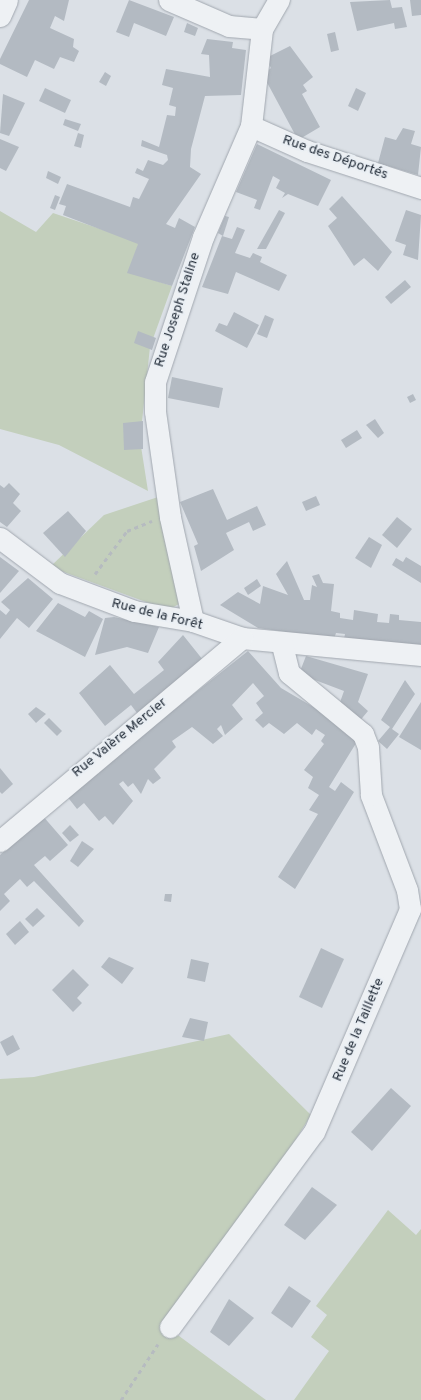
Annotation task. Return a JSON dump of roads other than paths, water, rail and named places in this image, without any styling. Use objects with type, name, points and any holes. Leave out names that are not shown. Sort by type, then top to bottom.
[{"type":"street","points":[[0,16],[8,0]]},
{"type":"street","points":[[170,0],[230,26],[262,29],[279,0]]},
{"type":"street","name":"Rue Joseph Staline","points":[[193,621],[170,517],[155,411],[155,382],[203,237],[251,126],[262,29]]},
{"type":"street","name":"Rue des Déportés","points":[[251,126],[307,151],[421,188]]},
{"type":"street","name":"Rue de la Forêt","points":[[0,538],[84,595],[134,612],[193,621],[242,638],[421,655]]},
{"type":"street","name":"Rue Valère Mercier","points":[[0,841],[242,638]]},
{"type":"street","name":"Rue de la Taillette","points":[[170,1327],[314,1132],[410,909],[407,890],[371,795],[368,748],[362,734],[289,673],[281,642]]}]
